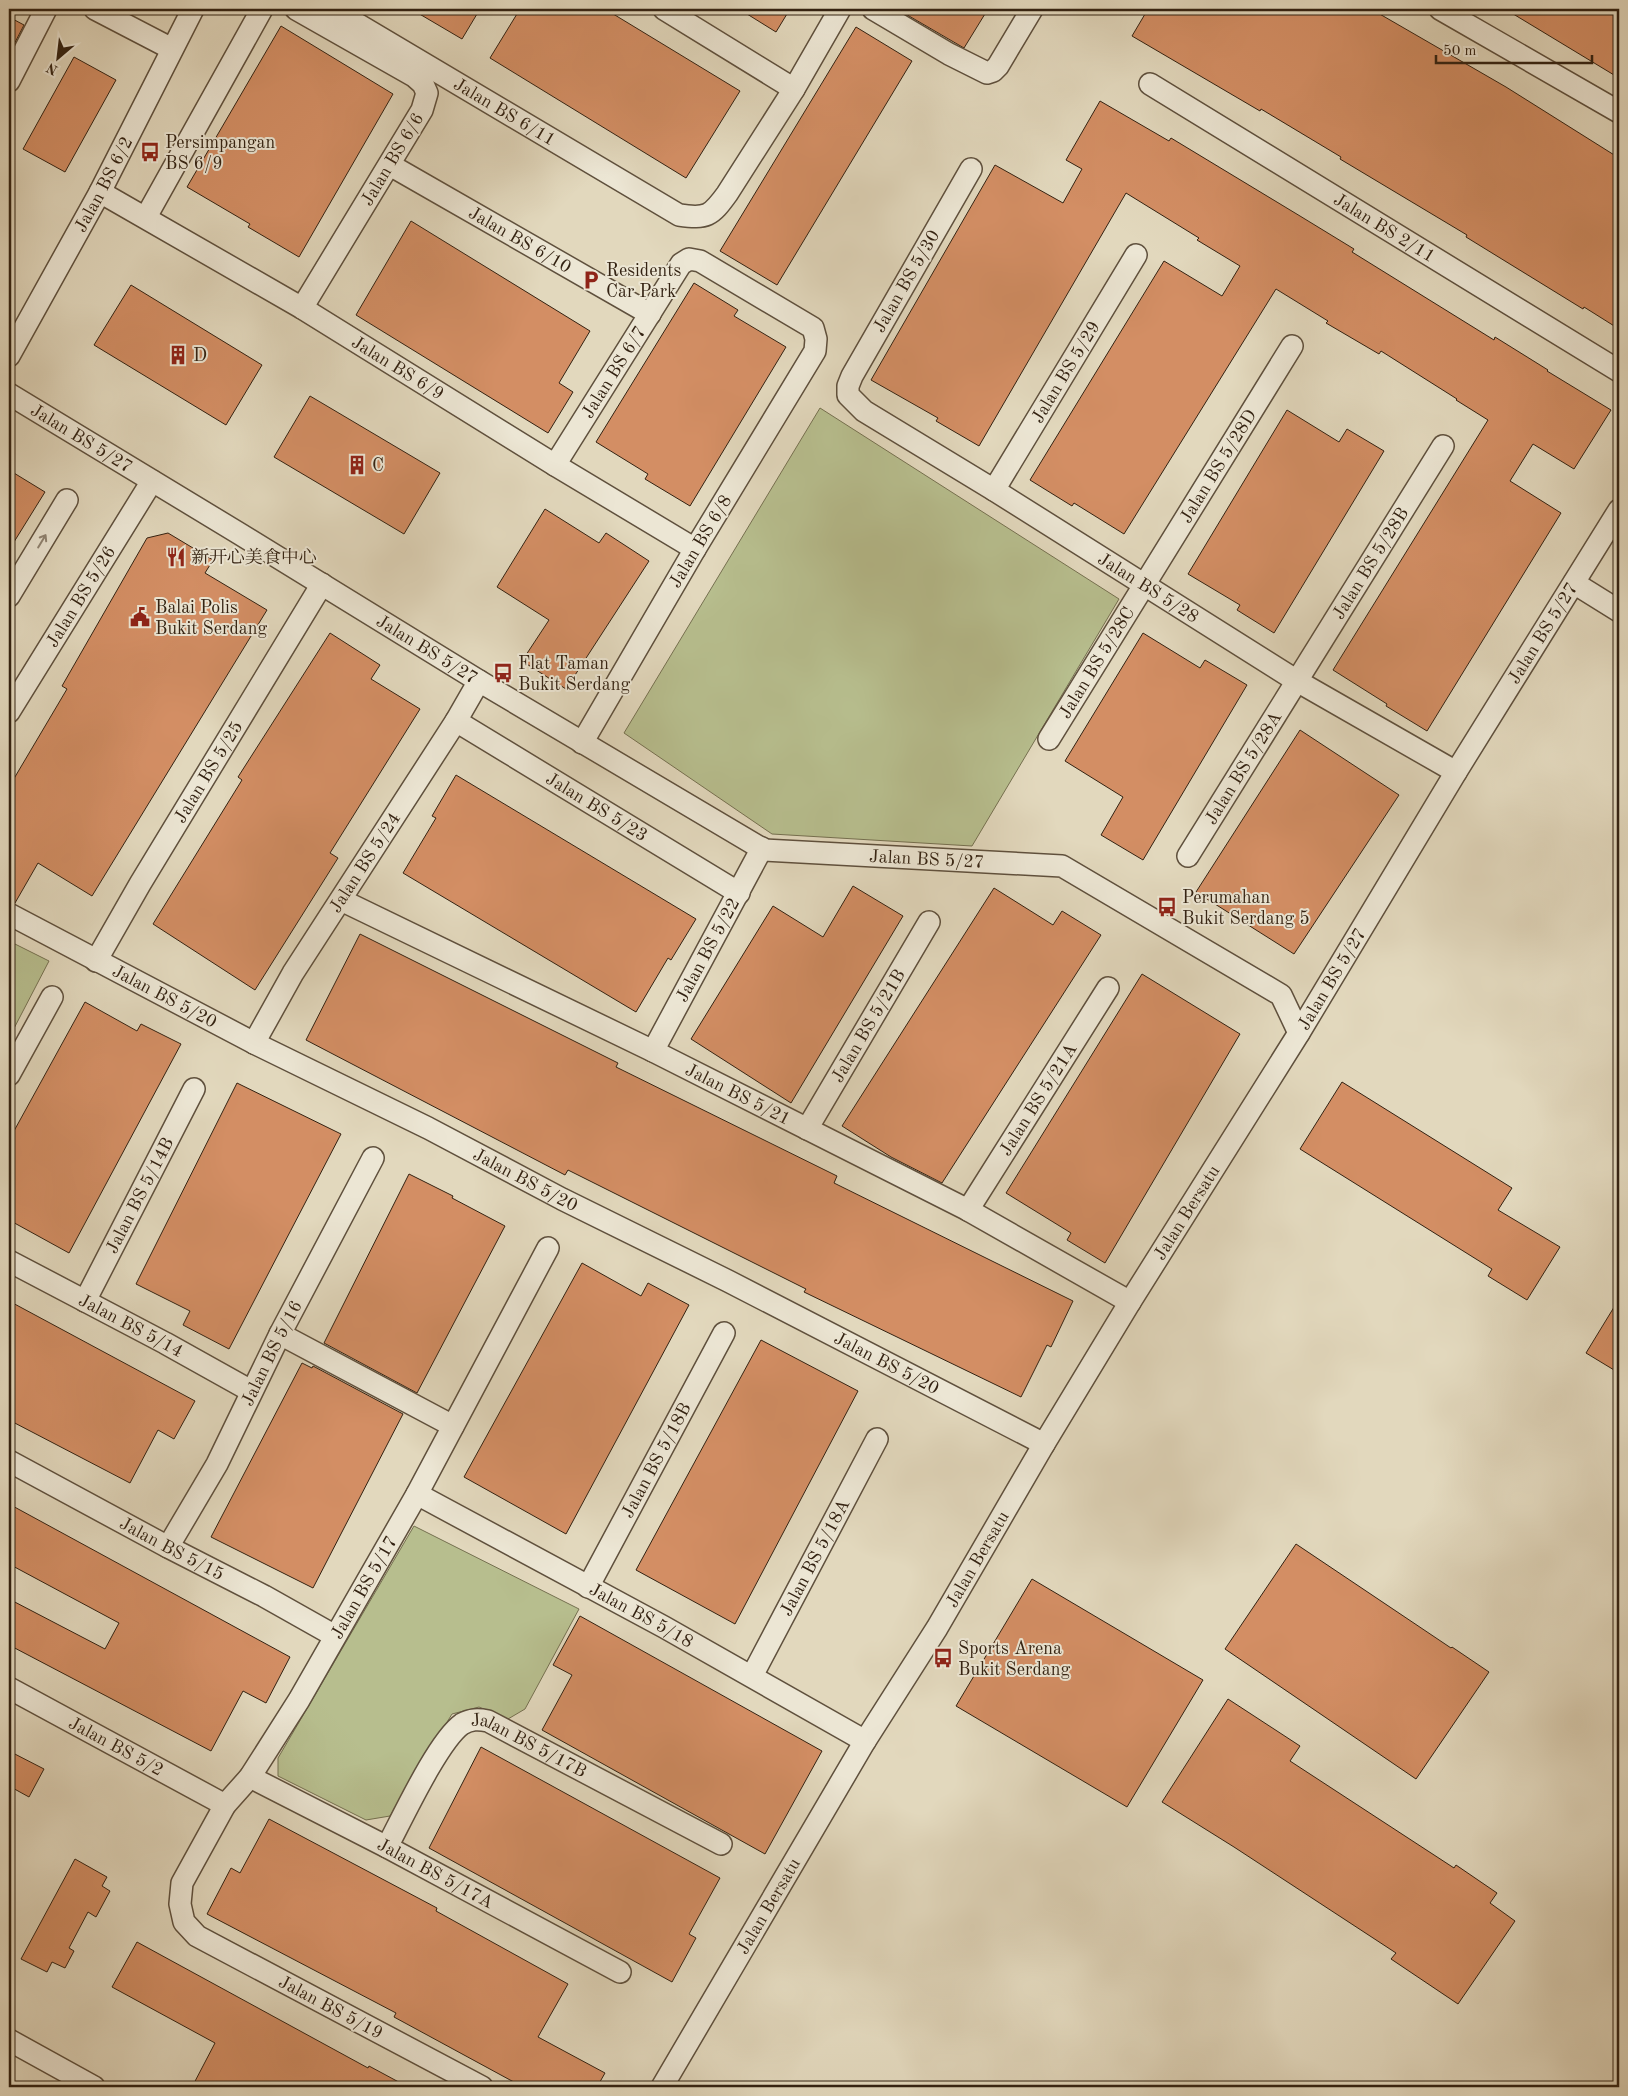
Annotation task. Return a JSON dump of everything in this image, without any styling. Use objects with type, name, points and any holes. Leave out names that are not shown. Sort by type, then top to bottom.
[{"type":"street","points":[[9,81],[46,9]]},
{"type":"street","points":[[94,9],[172,50]]},
{"type":"street","name":"Jalan BS 6/2","points":[[9,356],[100,192],[193,9]]},
{"type":"street","points":[[146,218],[262,9]]},
{"type":"street","name":"Jalan BS 6/6","points":[[296,9],[414,76],[423,84],[427,93],[426,101],[390,165],[302,308]]},
{"type":"street","name":"Jalan BS 6/11","points":[[332,9],[680,215],[699,218],[715,211],[794,89]]},
{"type":"street","points":[[664,9],[794,89],[840,9]]},
{"type":"street","points":[[874,9],[949,54],[987,73],[993,71],[998,66],[1032,9]]},
{"type":"street","points":[[1440,9],[1619,112]]},
{"type":"street","name":"Jalan BS 2/11","points":[[1150,84],[1619,372]]},
{"type":"street","name":"Jalan BS 6/10","points":[[390,165],[650,314]]},
{"type":"street","name":"Jalan BS 5/30","points":[[848,395],[852,376],[971,169]]},
{"type":"street","name":"Jalan BS 6/9","points":[[100,192],[302,308],[695,549]]},
{"type":"street","name":"Jalan BS 5/29","points":[[994,490],[1136,255]]},
{"type":"street","name":"Jalan BS 6/7","points":[[556,465],[681,264],[688,259],[700,261],[814,328],[816,339]]},
{"type":"street","name":"Jalan BS 6/8","points":[[582,743],[695,549],[815,350],[816,339]]},
{"type":"street","name":"Jalan BS 5/28D","points":[[1144,586],[1292,346]]},
{"type":"street","name":"Jalan BS 5/27","points":[[9,394],[322,584],[479,682],[762,848],[1062,866],[1281,994],[1299,1033]]},
{"type":"street","name":"Jalan BS 5/28","points":[[848,395],[864,410],[1297,681],[1456,772]]},
{"type":"street","name":"Jalan BS 5/28B","points":[[1297,681],[1442,446]]},
{"type":"street","name":"Jalan BS 5/26","points":[[9,712],[152,481]]},
{"type":"street","points":[[9,596],[67,500]]},
{"type":"street","name":"Jalan BS 5/27","points":[[1299,1033],[1456,772],[1619,510]]},
{"type":"street","points":[[1574,583],[1619,611]]},
{"type":"street","name":"Jalan BS 5/25","points":[[96,962],[140,884],[322,584]]},
{"type":"street","name":"Jalan BS 5/28C","points":[[1050,738],[1144,586]]},
{"type":"street","name":"Jalan BS 5/28A","points":[[1188,856],[1297,681]]},
{"type":"street","name":"Jalan BS 5/24","points":[[254,1043],[293,973],[456,721],[479,682]]},
{"type":"street","name":"Jalan BS 5/23","points":[[456,721],[739,893]]},
{"type":"street","name":"Jalan BS 5/22","points":[[653,1051],[762,848]]},
{"type":"street","name":"Jalan BS 5/21","points":[[341,900],[653,1051],[968,1210],[1130,1302]]},
{"type":"street","name":"Jalan BS 5/20","points":[[9,914],[96,962],[254,1043],[428,1128],[562,1200],[719,1277],[1044,1444]]},
{"type":"street","name":"Jalan BS 5/21B","points":[[807,1129],[929,922]]},
{"type":"street","name":"Jalan BS 5/21A","points":[[968,1210],[1108,988]]},
{"type":"street","points":[[9,1075],[52,997]]},
{"type":"street","name":"Jalan Bersatu","points":[[662,2087],[865,1741],[937,1628],[1044,1444],[1130,1302],[1299,1033]]},
{"type":"street","name":"Jalan BS 5/14B","points":[[85,1301],[194,1089]]},
{"type":"street","name":"Jalan BS 5/16","points":[[168,1547],[216,1464],[280,1334],[373,1158]]},
{"type":"street","name":"Jalan BS 5/17","points":[[184,1922],[180,1904],[182,1883],[225,1805],[250,1777],[287,1720],[417,1494],[548,1248]]},
{"type":"street","name":"Jalan BS 5/14","points":[[9,1261],[165,1343],[251,1391]]},
{"type":"street","name":"Jalan BS 5/18B","points":[[588,1587],[724,1333]]},
{"type":"street","points":[[280,1334],[453,1426]]},
{"type":"street","name":"Jalan BS 5/18A","points":[[752,1676],[878,1439]]},
{"type":"street","name":"Jalan BS 5/15","points":[[9,1461],[168,1547],[264,1596],[335,1636]]},
{"type":"street","name":"Jalan BS 5/18","points":[[417,1494],[752,1676],[865,1741]]},
{"type":"street","name":"Jalan BS 5/2","points":[[9,1688],[225,1805]]},
{"type":"street","name":"Jalan BS 5/17B","points":[[387,1847],[446,1742],[464,1723],[479,1719],[488,1721],[721,1844]]},
{"type":"street","name":"Jalan BS 5/17A","points":[[250,1777],[387,1847],[620,1972]]},
{"type":"street","name":"Jalan BS 5/19","points":[[184,1922],[197,1936],[482,2087]]},
{"type":"street","points":[[9,2040],[69,2082],[94,2087]]},
{"type":"green space","points":[[820,408],[1119,599],[972,846],[772,834],[624,733]]},
{"type":"green space","points":[[9,941],[49,961],[9,1038]]},
{"type":"green space","points":[[414,1526],[579,1609],[525,1709],[508,1719],[479,1707],[452,1714],[390,1816],[366,1820],[278,1776],[278,1758]]},
{"type":"building","points":[[411,9],[480,9],[462,39]]},
{"type":"building","points":[[520,9],[605,9],[740,91],[686,178],[490,58]]},
{"type":"building","points":[[739,9],[790,9],[776,32]]},
{"type":"building","points":[[897,9],[988,9],[964,48]]},
{"type":"building","points":[[1148,9],[1371,9],[1506,87],[1619,158],[1619,329],[1466,237],[1467,235],[1340,159],[1341,157],[1132,36]]},
{"type":"building","points":[[1505,9],[1619,9],[1619,78]]},
{"type":"building","points":[[9,17],[24,25],[9,54]]},
{"type":"building","points":[[281,26],[393,94],[299,257],[248,227],[250,224],[187,187]]},
{"type":"building","points":[[856,27],[912,61],[777,285],[720,251]]},
{"type":"building","points":[[74,57],[116,80],[65,172],[23,149]]},
{"type":"building","points":[[1100,101],[1169,141],[1171,138],[1300,216],[1354,249],[1352,252],[1494,340],[1495,337],[1611,410],[1574,469],[1533,444],[1510,481],[1561,513],[1427,731],[1333,670],[1488,420],[1381,351],[1379,354],[1326,323],[1328,321],[1276,289],[1124,534],[1074,503],[1072,506],[1030,480],[1164,261],[1222,296],[1240,266],[1126,193],[979,446],[936,421],[938,418],[871,380],[995,165],[1063,203],[1082,169],[1066,160]]},
{"type":"building","points":[[411,221],[590,331],[559,383],[573,392],[548,433],[356,315]]},
{"type":"building","points":[[694,283],[738,310],[734,316],[786,347],[690,506],[645,479],[648,474],[596,442]]},
{"type":"building","name":"D","points":[[131,285],[262,365],[226,425],[94,345]]},
{"type":"building","name":"C","points":[[310,396],[440,473],[404,534],[274,457]]},
{"type":"building","points":[[1287,410],[1339,442],[1347,429],[1384,451],[1274,633],[1237,610],[1240,605],[1188,574]]},
{"type":"building","points":[[9,470],[45,492],[9,550]]},
{"type":"building","points":[[545,509],[599,543],[606,533],[649,561],[566,689],[522,661],[549,620],[497,587]]},
{"type":"building","points":[[168,533],[213,560],[205,573],[267,610],[92,896],[38,863],[15,903],[9,902],[9,787],[67,689],[62,686],[147,538]]},
{"type":"building","points":[[330,633],[380,665],[371,679],[420,709],[330,853],[338,858],[255,990],[153,924],[242,780],[238,777]]},
{"type":"building","points":[[1143,633],[1200,668],[1205,660],[1247,685],[1143,860],[1101,835],[1123,797],[1065,761]]},
{"type":"building","points":[[1300,730],[1399,795],[1294,954],[1196,892]]},
{"type":"building","points":[[456,775],[696,919],[671,960],[668,958],[636,1012],[403,873],[436,818],[432,816]]},
{"type":"building","points":[[853,886],[903,916],[791,1103],[691,1039],[773,906],[823,937]]},
{"type":"building","points":[[994,888],[1053,925],[1062,911],[1101,935],[942,1183],[891,1157],[842,1126]]},
{"type":"building","points":[[360,934],[618,1063],[616,1067],[837,1176],[834,1183],[1073,1301],[1051,1347],[1047,1345],[1021,1397],[804,1292],[806,1289],[568,1170],[565,1175],[306,1040]]},
{"type":"building","points":[[1142,974],[1240,1034],[1105,1263],[1067,1240],[1071,1233],[1006,1193]]},
{"type":"building","points":[[85,1002],[137,1031],[141,1024],[181,1044],[69,1253],[9,1220],[9,1140]]},
{"type":"building","points":[[1342,1082],[1512,1188],[1498,1210],[1560,1247],[1527,1300],[1488,1276],[1492,1269],[1300,1149]]},
{"type":"building","points":[[237,1083],[341,1134],[229,1349],[183,1325],[190,1311],[136,1284]]},
{"type":"building","points":[[409,1174],[453,1196],[452,1198],[505,1226],[417,1393],[324,1343]]},
{"type":"building","points":[[582,1263],[641,1296],[648,1283],[689,1305],[566,1534],[464,1477]]},
{"type":"building","points":[[1619,1299],[1619,1373],[1586,1353]]},
{"type":"building","points":[[9,1301],[195,1401],[174,1439],[158,1430],[130,1483],[9,1420]]},
{"type":"building","points":[[761,1340],[858,1391],[735,1624],[636,1570]]},
{"type":"building","points":[[302,1363],[312,1368],[313,1366],[403,1414],[313,1588],[211,1537]]},
{"type":"building","points":[[9,1504],[290,1657],[266,1703],[243,1691],[211,1751],[9,1645],[9,1599],[105,1649],[119,1623],[9,1564]]},
{"type":"building","points":[[1296,1544],[1489,1672],[1416,1779],[1225,1649]]},
{"type":"building","points":[[1032,1579],[1203,1680],[1127,1807],[956,1706]]},
{"type":"building","points":[[580,1616],[822,1751],[765,1854],[542,1730],[572,1675],[553,1665]]},
{"type":"building","points":[[1228,1699],[1300,1746],[1290,1761],[1454,1868],[1456,1865],[1497,1893],[1490,1903],[1515,1921],[1458,2004],[1391,1959],[1396,1953],[1162,1802]]},
{"type":"building","points":[[481,1747],[720,1878],[689,1934],[696,1938],[672,1982],[429,1848]]},
{"type":"building","points":[[9,1751],[44,1769],[29,1797],[9,1786]]},
{"type":"building","points":[[269,1819],[437,1908],[436,1911],[568,1984],[538,2037],[605,2073],[597,2087],[523,2087],[394,2017],[396,2013],[207,1914],[231,1868],[240,1873]]},
{"type":"building","points":[[75,1859],[107,1877],[102,1886],[110,1891],[96,1917],[88,1912],[69,1948],[74,1951],[65,1968],[52,1962],[47,1972],[21,1959]]},
{"type":"building","points":[[137,1942],[368,2068],[369,2066],[408,2087],[192,2087],[215,2043],[112,1987]]},
{"type":"place","name":"Persimpangan BS 6/9","points":[[150,152]]},
{"type":"place","name":"Residents Car Park","points":[[591,280]]},
{"type":"place","name":"D","points":[[178,355]]},
{"type":"place","name":"C","points":[[357,465]]},
{"type":"place","name":"新开心美食中心","points":[[176,557]]},
{"type":"place","name":"Balai Polis Bukit Serdang","points":[[140,617]]},
{"type":"place","name":"Flat Taman Bukit Serdang","points":[[503,673]]},
{"type":"place","name":"Perumahan Bukit Serdang 5","points":[[1167,907]]},
{"type":"place","name":"Sports Arena Bukit Serdang","points":[[943,1658]]}]
